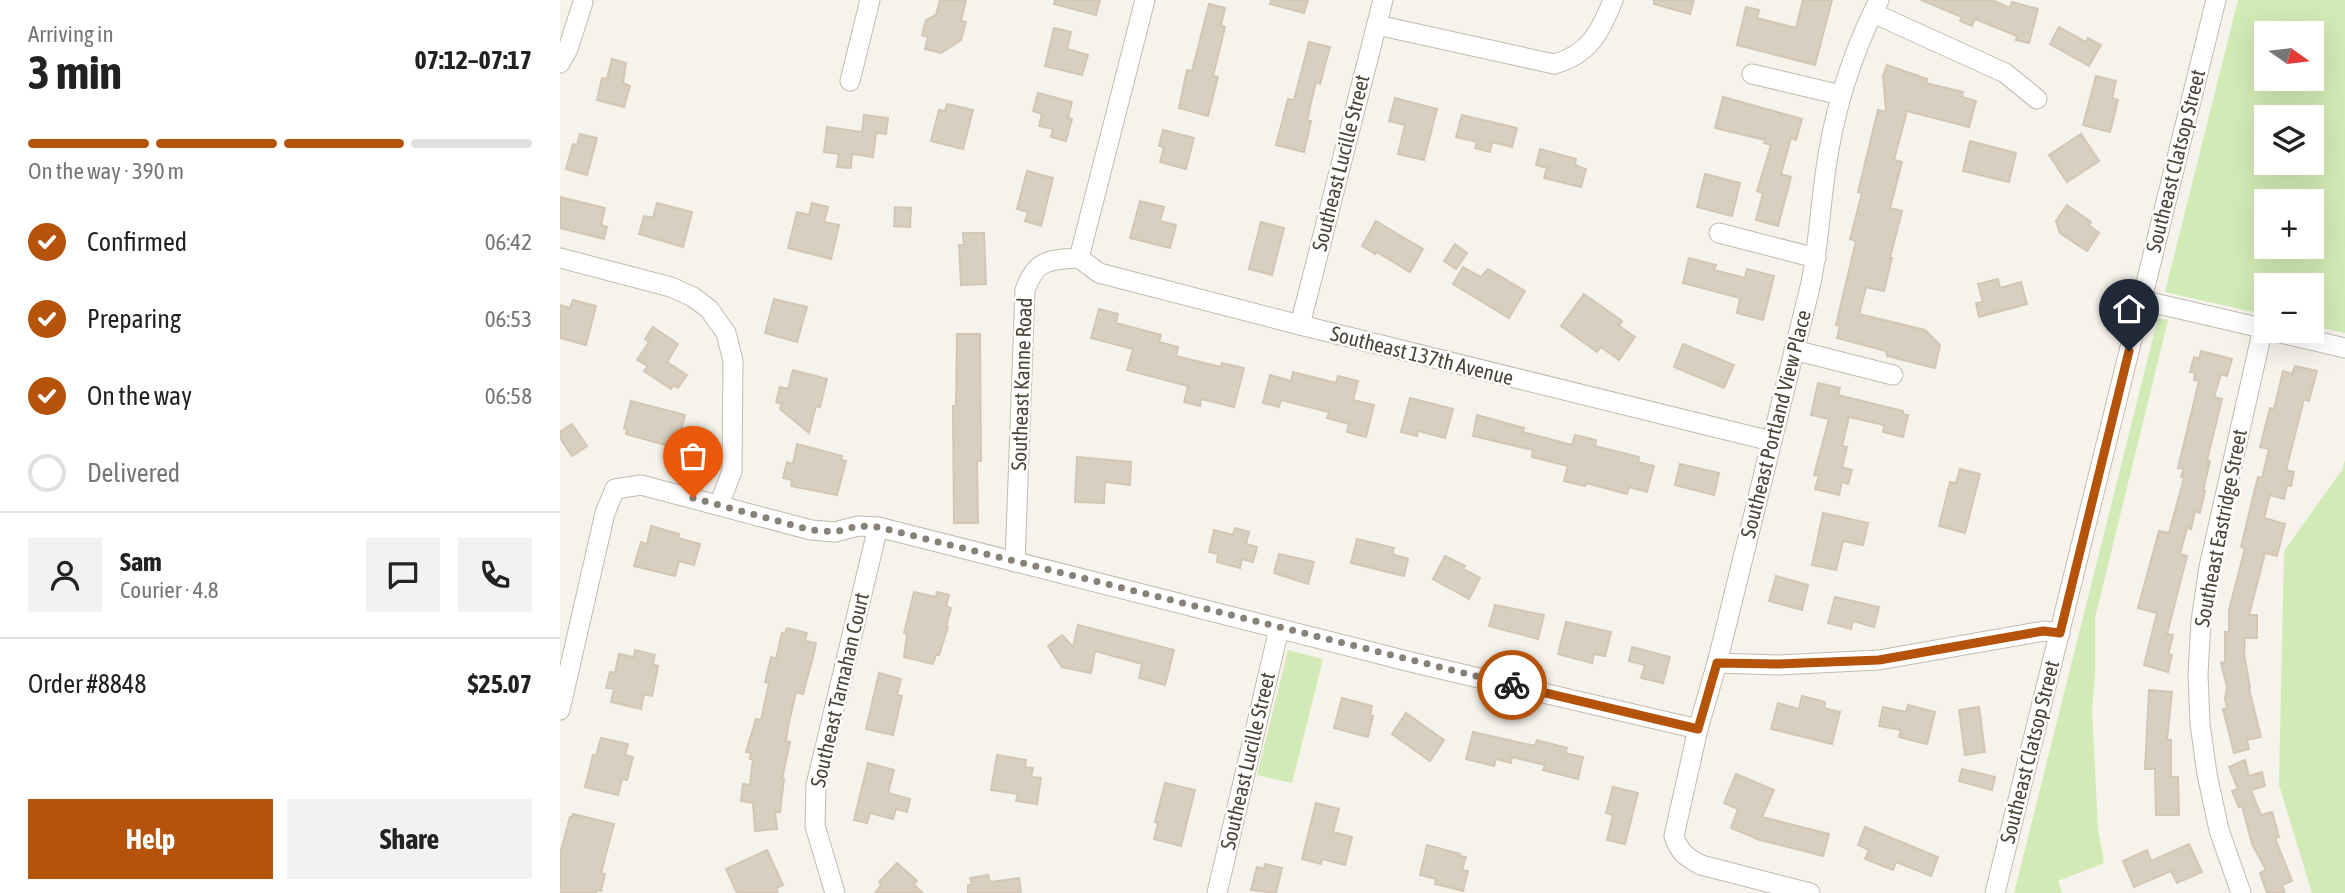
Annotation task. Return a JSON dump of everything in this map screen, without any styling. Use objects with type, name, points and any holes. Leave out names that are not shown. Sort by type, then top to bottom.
[{"type":"street","points":[[850,81],[870,0]]},
{"type":"street","points":[[1079,258],[1145,0]]},
{"type":"street","name":"Southeast Lucille Street","points":[[1300,325],[1383,0]]},
{"type":"street","points":[[1377,25],[1554,64],[1570,60],[1589,44],[1602,30],[1614,0]]},
{"type":"street","name":"Southeast Clatsop Street","points":[[1995,893],[2216,0]]},
{"type":"street","points":[[560,64],[568,49],[583,2]]},
{"type":"street","points":[[1876,6],[2005,72],[2037,99]]},
{"type":"street","name":"Southeast Portland View Place","points":[[1811,893],[1701,865],[1685,857],[1678,849],[1674,835],[1676,818],[1717,663],[1816,258],[1824,177],[1841,95],[1855,53],[1876,6]]},
{"type":"street","points":[[1752,74],[1841,95]]},
{"type":"street","points":[[1719,233],[1816,258]]},
{"type":"street","points":[[560,258],[671,287],[694,297],[709,309],[726,333],[733,360],[732,471],[719,505]]},
{"type":"street","name":"Southeast 137th Avenue","points":[[1079,258],[1099,273],[1771,441]]},
{"type":"street","name":"Southeast Kanne Road","points":[[1016,562],[1024,290],[1029,278],[1040,265],[1048,261],[1079,258]]},
{"type":"street","points":[[2141,300],[2254,326]]},
{"type":"street","name":"Southeast Eastridge Street","points":[[2234,891],[2207,774],[2200,724],[2201,621],[2209,567],[2264,343]]},
{"type":"street","points":[[2324,343],[2345,348]]},
{"type":"street","points":[[1794,350],[1893,374]]},
{"type":"street","points":[[560,710],[605,513],[615,489],[641,485],[811,530],[835,532],[858,526],[878,527],[1279,629],[1698,729]]},
{"type":"street","name":"Southeast Tarnahan Court","points":[[835,893],[815,825],[816,785],[878,527]]},
{"type":"street","name":"Southeast Lucille Street","points":[[1217,893],[1279,629]]},
{"type":"street","points":[[1717,663],[1778,664],[1879,660],[2043,631],[2060,633]]},
{"type":"green space","points":[[2238,0],[2345,0],[2345,333],[2324,329],[2324,273],[2254,273],[2254,312],[2165,292]]},
{"type":"green space","points":[[2158,318],[2168,320],[2095,618],[2092,711],[2098,829],[2104,863],[2058,881],[2062,893],[2014,893]]},
{"type":"green space","points":[[2345,460],[2345,893],[2312,893],[2279,785],[2284,551],[2342,470]]},
{"type":"green space","points":[[1288,650],[1323,659],[1292,783],[1257,775]]},
{"type":"building","points":[[940,0],[966,0],[961,21],[966,22],[961,40],[941,53],[925,49],[928,37],[922,35],[926,20],[936,15]]},
{"type":"building","points":[[1055,0],[1100,0],[1096,15],[1054,4]]},
{"type":"building","points":[[1271,0],[1308,0],[1304,13],[1270,4]]},
{"type":"building","points":[[1654,0],[1694,0],[1690,14],[1654,4]]},
{"type":"building","points":[[1803,0],[1832,0],[1815,65],[1737,45],[1746,7],[1759,10],[1757,18],[1796,28]]},
{"type":"building","points":[[1921,0],[1992,0],[2010,8],[2012,2],[2038,9],[2029,43],[2016,40],[2017,36],[1975,19],[1972,26],[1960,21],[1962,17]]},
{"type":"building","points":[[1209,4],[1225,8],[1221,25],[1225,27],[1213,76],[1218,77],[1208,116],[1179,108],[1187,70],[1192,71]]},
{"type":"building","points":[[2059,27],[2086,42],[2088,38],[2101,45],[2089,66],[2050,44]]},
{"type":"building","points":[[1054,28],[1071,32],[1067,49],[1088,55],[1082,75],[1045,66]]},
{"type":"building","points":[[1309,42],[1330,47],[1320,84],[1316,82],[1307,120],[1311,121],[1304,152],[1276,145],[1288,99],[1294,100]]},
{"type":"building","points":[[612,59],[626,63],[623,83],[630,86],[624,107],[597,100],[602,78],[607,79]]},
{"type":"building","points":[[1887,65],[1927,79],[1926,83],[1963,92],[1962,97],[1976,101],[1969,127],[1907,111],[1894,160],[1902,162],[1890,208],[1902,211],[1892,258],[1884,291],[1866,287],[1859,314],[1925,330],[1940,345],[1935,368],[1887,356],[1886,351],[1837,338],[1840,326],[1836,325],[1856,241],[1850,239],[1862,193],[1858,192],[1878,110],[1886,112],[1883,76]]},
{"type":"building","points":[[2096,76],[2116,81],[2112,98],[2118,100],[2110,132],[2083,125]]},
{"type":"building","points":[[1038,93],[1072,102],[1068,118],[1072,119],[1066,141],[1051,137],[1053,129],[1039,126],[1042,114],[1033,111]]},
{"type":"building","points":[[1723,97],[1802,119],[1796,140],[1791,138],[1781,174],[1791,177],[1778,226],[1756,220],[1763,193],[1757,191],[1771,145],[1764,143],[1765,140],[1715,128]]},
{"type":"building","points":[[1395,98],[1437,109],[1424,160],[1398,154],[1405,125],[1389,121]]},
{"type":"building","points":[[947,104],[973,110],[963,149],[931,141],[939,110],[945,111]]},
{"type":"building","points":[[864,115],[888,118],[886,134],[876,133],[873,157],[852,154],[851,168],[837,167],[839,154],[824,152],[827,127],[862,132]]},
{"type":"building","points":[[1462,115],[1517,128],[1512,147],[1492,142],[1490,152],[1475,148],[1477,142],[1456,137]]},
{"type":"building","points":[[1163,130],[1194,138],[1186,169],[1160,162],[1164,147],[1159,146]]},
{"type":"building","points":[[580,134],[597,138],[587,175],[566,169],[573,144],[577,145]]},
{"type":"building","points":[[2081,134],[2099,161],[2067,182],[2049,155]]},
{"type":"building","points":[[1970,141],[2016,153],[2009,182],[1963,171]]},
{"type":"building","points":[[1540,149],[1576,159],[1575,165],[1586,169],[1581,187],[1544,178],[1547,168],[1536,165]]},
{"type":"building","points":[[1027,171],[1053,178],[1041,226],[1025,221],[1028,212],[1017,209]]},
{"type":"building","points":[[1705,174],[1740,183],[1732,216],[1697,207]]},
{"type":"building","points":[[560,197],[605,208],[601,225],[607,227],[604,239],[560,228]]},
{"type":"building","points":[[1140,201],[1164,207],[1160,221],[1176,225],[1170,248],[1130,238]]},
{"type":"building","points":[[657,203],[692,212],[683,247],[639,234],[644,216],[653,218]]},
{"type":"building","points":[[812,203],[828,207],[824,222],[839,225],[831,259],[788,248],[797,212],[809,215]]},
{"type":"building","points":[[2067,205],[2091,222],[2089,225],[2099,233],[2087,251],[2060,233],[2056,221]]},
{"type":"building","points":[[895,207],[911,208],[910,227],[894,226]]},
{"type":"building","points":[[1376,221],[1423,249],[1410,272],[1362,246]]},
{"type":"building","points":[[1261,222],[1284,228],[1272,275],[1249,269]]},
{"type":"building","points":[[963,233],[984,233],[986,284],[961,285],[959,245],[964,245]]},
{"type":"building","points":[[1455,244],[1467,253],[1456,269],[1444,261]]},
{"type":"building","points":[[1689,258],[1716,265],[1714,270],[1745,278],[1747,269],[1774,276],[1763,320],[1737,313],[1740,298],[1683,283]]},
{"type":"building","points":[[1463,267],[1481,277],[1488,269],[1525,291],[1509,318],[1453,284]]},
{"type":"building","points":[[1998,279],[2000,288],[2021,282],[2027,304],[1979,317],[1976,303],[1983,302],[1978,284]]},
{"type":"building","points":[[1584,294],[1622,321],[1619,326],[1635,337],[1619,360],[1601,347],[1597,352],[1561,326]]},
{"type":"building","points":[[774,299],[807,307],[797,342],[765,333]]},
{"type":"building","points":[[573,300],[596,306],[586,345],[560,338],[560,305],[570,308]]},
{"type":"building","points":[[1099,309],[1118,314],[1116,323],[1161,335],[1159,342],[1178,347],[1176,356],[1221,367],[1222,363],[1244,368],[1234,407],[1201,399],[1200,406],[1184,402],[1188,386],[1127,370],[1133,349],[1091,338]]},
{"type":"building","points":[[653,327],[678,344],[667,362],[687,375],[678,388],[673,385],[671,389],[644,371],[648,366],[637,360],[649,342],[645,339]]},
{"type":"building","points":[[957,334],[980,334],[981,461],[977,461],[978,523],[954,523],[953,406],[956,406]]},
{"type":"building","points":[[1683,344],[1734,365],[1724,388],[1674,367]]},
{"type":"building","points":[[2201,351],[2232,359],[2227,376],[2221,374],[2214,397],[2222,399],[2207,460],[2210,461],[2200,513],[2195,511],[2191,529],[2187,528],[2180,554],[2187,556],[2167,634],[2173,635],[2168,654],[2172,655],[2168,672],[2144,665],[2157,613],[2138,608],[2159,531],[2169,533],[2184,478],[2181,477],[2184,469],[2178,468],[2199,381],[2194,380],[2195,373],[2190,372],[2194,357],[2199,359]]},
{"type":"building","points":[[2295,366],[2317,371],[2309,401],[2304,399],[2286,470],[2294,472],[2291,486],[2287,485],[2284,499],[2270,495],[2264,518],[2285,524],[2277,556],[2265,553],[2249,615],[2257,615],[2257,638],[2245,638],[2244,654],[2249,689],[2261,737],[2247,740],[2249,749],[2234,753],[2223,709],[2227,708],[2227,687],[2221,663],[2225,662],[2225,632],[2229,632],[2229,610],[2245,548],[2241,547],[2252,501],[2258,477],[2262,478],[2269,449],[2260,447],[2270,408],[2274,409],[2283,371],[2292,374]]},
{"type":"building","points":[[793,370],[827,379],[820,407],[816,406],[809,433],[780,409],[782,404],[776,402],[780,387],[788,389]]},
{"type":"building","points":[[1293,372],[1336,383],[1338,376],[1358,381],[1353,400],[1374,405],[1366,437],[1347,432],[1349,424],[1327,418],[1329,412],[1281,400],[1279,407],[1263,403],[1270,375],[1291,381]]},
{"type":"building","points":[[1818,383],[1840,388],[1838,395],[1903,411],[1903,414],[1908,415],[1903,437],[1883,432],[1884,425],[1849,417],[1842,446],[1847,447],[1842,467],[1852,470],[1848,484],[1842,482],[1839,495],[1815,489],[1819,476],[1814,475],[1829,419],[1811,415]]},
{"type":"building","points":[[1410,398],[1453,409],[1445,438],[1418,431],[1417,436],[1401,432]]},
{"type":"building","points":[[631,401],[685,415],[676,448],[626,434],[627,429],[624,428]]},
{"type":"building","points":[[1477,415],[1524,428],[1523,432],[1572,445],[1575,435],[1596,440],[1595,446],[1639,457],[1638,462],[1654,466],[1647,492],[1629,487],[1627,494],[1586,483],[1585,486],[1564,481],[1568,466],[1532,457],[1533,450],[1473,436]]},
{"type":"building","points":[[572,424],[587,446],[572,456],[560,438],[560,432]]},
{"type":"building","points":[[797,444],[842,456],[841,460],[846,461],[837,495],[791,486],[792,480],[783,478],[787,462],[793,464]]},
{"type":"building","points":[[1077,457],[1131,462],[1130,485],[1105,482],[1104,503],[1075,502]]},
{"type":"building","points":[[1680,464],[1719,473],[1714,495],[1675,485]]},
{"type":"building","points":[[1960,469],[1980,474],[1965,533],[1939,526],[1950,482],[1956,483]]},
{"type":"building","points":[[1823,513],[1868,523],[1863,545],[1843,541],[1836,570],[1812,565]]},
{"type":"building","points":[[651,526],[679,534],[678,538],[700,544],[694,565],[679,561],[675,576],[634,566],[641,542],[647,544]]},
{"type":"building","points":[[1235,528],[1249,532],[1246,544],[1257,547],[1253,562],[1242,559],[1240,568],[1217,562],[1218,554],[1209,552],[1214,530],[1233,535]]},
{"type":"building","points":[[1357,539],[1394,548],[1392,554],[1408,559],[1404,576],[1351,563]]},
{"type":"building","points":[[1279,554],[1314,562],[1308,584],[1274,573]]},
{"type":"building","points":[[1445,556],[1465,566],[1463,569],[1480,578],[1469,599],[1433,579]]},
{"type":"building","points":[[1776,576],[1808,585],[1802,610],[1769,601]]},
{"type":"building","points":[[914,592],[936,597],[937,592],[949,595],[946,606],[951,608],[948,627],[939,655],[936,655],[933,664],[904,657],[907,634],[904,633]]},
{"type":"building","points":[[1835,597],[1879,607],[1874,627],[1853,621],[1851,629],[1828,623]]},
{"type":"building","points":[[1495,605],[1544,615],[1538,639],[1489,626]]},
{"type":"building","points":[[1566,622],[1611,632],[1605,656],[1594,654],[1592,663],[1558,654]]},
{"type":"building","points":[[1078,625],[1174,650],[1165,685],[1139,678],[1142,664],[1095,651],[1091,673],[1062,667],[1048,646],[1062,635],[1073,647]]},
{"type":"building","points":[[787,628],[807,633],[805,641],[816,643],[803,694],[796,692],[788,727],[786,741],[790,742],[782,779],[780,812],[775,812],[777,829],[755,831],[753,803],[741,801],[743,784],[750,785],[753,759],[750,759],[751,753],[746,752],[756,719],[761,720],[769,683],[765,682],[771,657],[776,659],[782,633],[785,634]]},
{"type":"building","points":[[1632,647],[1670,657],[1663,683],[1641,678],[1645,665],[1629,661]]},
{"type":"building","points":[[635,650],[655,655],[653,664],[658,666],[652,696],[644,694],[641,709],[611,702],[614,689],[606,688],[610,672],[615,673],[619,654],[634,657]]},
{"type":"building","points":[[879,673],[901,679],[897,695],[902,696],[893,735],[866,729]]},
{"type":"building","points":[[2149,690],[2172,692],[2167,740],[2171,740],[2171,777],[2178,777],[2179,815],[2156,815],[2155,769],[2145,769]]},
{"type":"building","points":[[1802,696],[1825,702],[1824,708],[1840,712],[1832,744],[1771,729],[1778,703],[1799,709]]},
{"type":"building","points":[[1342,698],[1372,706],[1370,715],[1373,716],[1368,737],[1334,728]]},
{"type":"building","points":[[1908,705],[1935,712],[1927,744],[1899,737],[1901,730],[1879,726],[1883,707],[1906,712]]},
{"type":"building","points":[[1979,707],[1985,752],[1965,755],[1959,710]]},
{"type":"building","points":[[1406,713],[1444,740],[1430,761],[1392,734]]},
{"type":"building","points":[[1473,732],[1535,746],[1537,740],[1567,748],[1565,753],[1583,757],[1578,779],[1543,770],[1545,765],[1512,757],[1511,763],[1496,759],[1494,766],[1466,759]]},
{"type":"building","points":[[601,738],[628,744],[625,755],[633,757],[627,780],[622,779],[618,795],[585,787],[593,755],[596,756]]},
{"type":"building","points":[[997,755],[1026,760],[1025,767],[1033,768],[1031,777],[1041,778],[1037,804],[1016,801],[1018,794],[991,790]]},
{"type":"building","points":[[2245,760],[2249,776],[2262,772],[2265,786],[2251,790],[2261,815],[2272,812],[2279,837],[2275,838],[2292,881],[2282,885],[2285,893],[2267,893],[2260,873],[2266,870],[2252,844],[2242,806],[2239,807],[2232,791],[2238,789],[2229,767]]},
{"type":"building","points":[[868,763],[894,770],[888,793],[910,799],[907,812],[896,809],[893,819],[870,813],[867,823],[854,820]]},
{"type":"building","points":[[1962,769],[1995,777],[1992,790],[1959,781]]},
{"type":"building","points":[[1736,774],[1774,790],[1762,817],[1829,834],[1823,856],[1760,840],[1731,828],[1738,809],[1724,803]]},
{"type":"building","points":[[1165,783],[1195,790],[1181,846],[1154,839],[1158,823],[1155,822]]},
{"type":"building","points":[[1613,787],[1638,793],[1625,844],[1607,840],[1613,815],[1606,813]]},
{"type":"building","points":[[1316,803],[1339,809],[1333,832],[1352,837],[1345,865],[1322,859],[1321,864],[1302,859]]},
{"type":"building","points":[[573,814],[614,824],[601,873],[605,874],[601,891],[597,890],[596,893],[560,893],[560,854]]},
{"type":"building","points":[[1865,827],[1938,857],[1931,876],[1896,862],[1893,870],[1865,859],[1869,850],[1858,845]]},
{"type":"building","points":[[2189,844],[2202,872],[2177,883],[2171,871],[2134,887],[2123,861],[2147,850],[2151,861]]},
{"type":"building","points":[[1427,845],[1466,857],[1462,870],[1468,871],[1463,891],[1435,884],[1436,879],[1420,875]]},
{"type":"building","points":[[767,850],[783,885],[776,888],[778,893],[737,893],[726,869]]},
{"type":"building","points":[[897,863],[917,881],[914,885],[923,893],[875,893],[882,884],[879,882]]},
{"type":"building","points":[[1265,864],[1282,868],[1276,893],[1251,890],[1257,867],[1264,869]]},
{"type":"building","points":[[988,875],[990,882],[1019,878],[1021,893],[968,893],[968,885],[972,885],[970,878]]},
{"type":"way so far","points":[[693,498],[811,530],[835,532],[858,526],[878,527],[1415,663],[1512,685]]},
{"type":"route","points":[[1512,685],[1698,729],[1717,663],[1778,664],[1879,660],[2043,631],[2060,633],[2129,351]]}]
